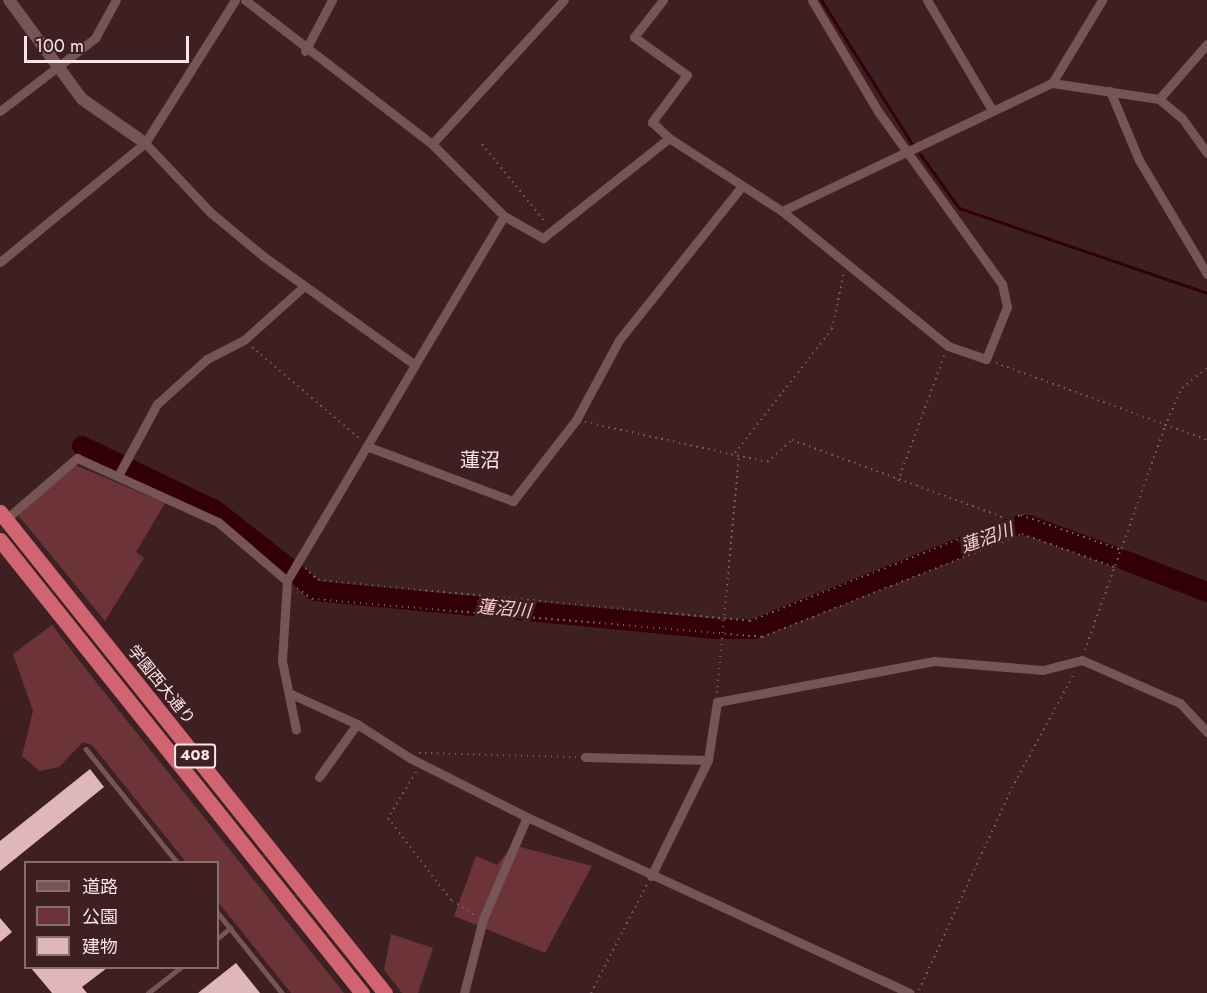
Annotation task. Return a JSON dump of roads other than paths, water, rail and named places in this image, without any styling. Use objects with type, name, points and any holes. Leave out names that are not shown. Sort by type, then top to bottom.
[{"type":"highway","name":"学園西大通り","points":[[2,518],[385,993]]},
{"type":"highway","name":"408","points":[[0,540],[362,993]]},
{"type":"street","points":[[9,0],[58,68],[96,113],[145,143],[210,212],[303,287],[415,365]]},
{"type":"street","points":[[0,262],[145,143],[235,0]]},
{"type":"street","points":[[245,0],[305,51],[432,144],[504,216],[536,236],[554,232],[669,138]]},
{"type":"street","points":[[305,51],[332,0]]},
{"type":"street","points":[[432,144],[564,0]]},
{"type":"street","points":[[663,0],[634,37],[687,75],[652,122],[669,138],[741,187],[782,211],[948,346],[986,359],[1007,307],[1002,284],[879,113],[812,0]]},
{"type":"street","points":[[927,0],[992,110]]},
{"type":"street","points":[[1052,83],[1102,0]]},
{"type":"street","points":[[0,111],[94,38],[112,2]]},
{"type":"street","points":[[1159,99],[1207,44]]},
{"type":"street","points":[[782,211],[1052,83],[1159,99],[1182,118],[1207,153]]},
{"type":"street","points":[[1110,90],[1139,160],[1207,274]]},
{"type":"street","points":[[369,447],[513,501],[576,420],[619,340],[741,187]]},
{"type":"street","points":[[296,730],[282,661],[287,580],[369,447],[504,216]]},
{"type":"street","points":[[120,472],[157,404],[207,359],[244,340],[303,287]]},
{"type":"street","points":[[2,518],[77,458],[120,472],[218,522],[287,580]]},
{"type":"street","points":[[651,876],[708,760],[717,702],[934,661],[1043,670],[1082,660],[1180,703],[1207,732]]},
{"type":"street","points":[[289,693],[357,724],[410,758],[527,817],[909,993]]},
{"type":"street","points":[[319,777],[357,724]]},
{"type":"street","points":[[585,757],[708,760]]},
{"type":"street","points":[[464,993],[483,919],[527,817]]},
{"type":"lane","points":[[86,749],[176,861]]},
{"type":"lane","points":[[219,914],[282,993]]},
{"type":"lane","points":[[219,937],[230,928]]},
{"type":"lane","points":[[149,993],[179,969]]},
{"type":"waterway","points":[[821,0],[912,144]]},
{"type":"waterway","points":[[920,154],[959,208],[1207,293]]},
{"type":"waterway","name":"蓮沼川","points":[[82,446],[215,510],[288,567]]},
{"type":"waterway","name":"蓮沼川","points":[[727,629],[754,629],[1016,526],[1028,525],[1113,556]]},
{"type":"waterway","name":"蓮沼川","points":[[1124,560],[1207,592]]},
{"type":"waterway","name":"蓮沼川","points":[[298,575],[315,591],[716,629]]},
{"type":"district","name":"蓮沼","points":[[480,460]]}]
